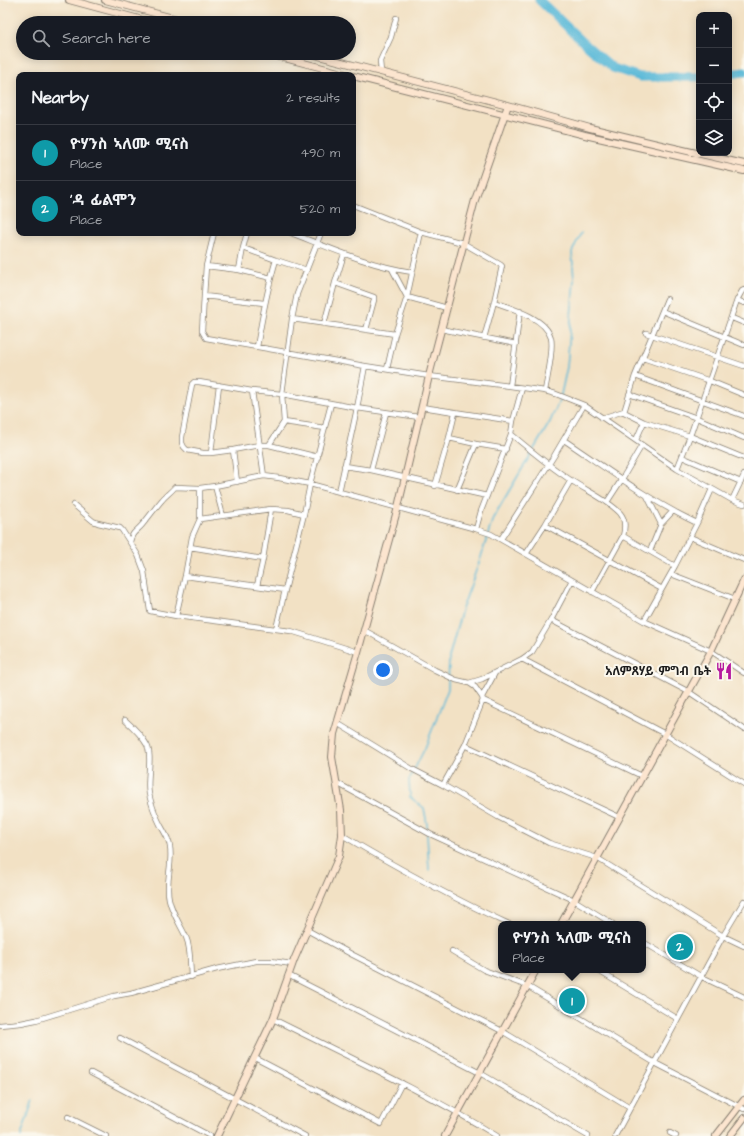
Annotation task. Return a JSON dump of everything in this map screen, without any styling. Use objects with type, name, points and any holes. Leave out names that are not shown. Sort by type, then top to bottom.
[{"type":"street","points":[[69,0],[128,16]]},
{"type":"street","points":[[104,0],[165,16]]},
{"type":"street","points":[[381,72],[380,61],[391,37],[396,18]]},
{"type":"street","points":[[289,60],[331,72]]},
{"type":"street","points":[[334,60],[590,128],[744,164]]},
{"type":"street","points":[[356,76],[504,115],[744,171]]},
{"type":"street","points":[[216,1136],[273,1019],[292,964],[340,851],[342,835],[341,810],[332,757],[334,734],[398,507],[429,376],[463,243],[475,200],[508,105]]},
{"type":"street","points":[[671,155],[672,148]]},
{"type":"street","points":[[356,206],[421,232],[463,243],[502,266],[484,338]]},
{"type":"street","points":[[387,369],[395,334],[407,297],[421,232]]},
{"type":"street","points":[[213,236],[206,266],[202,331],[206,338],[365,366],[545,391],[556,394],[584,405],[677,469],[732,500],[744,504]]},
{"type":"street","points":[[239,270],[246,236]]},
{"type":"street","points":[[299,236],[344,254],[392,269],[412,272]]},
{"type":"street","points":[[269,445],[284,422],[282,394],[292,319],[298,294],[320,236]]},
{"type":"street","points":[[243,248],[307,270]]},
{"type":"street","points":[[324,324],[334,283],[344,254]]},
{"type":"street","points":[[257,347],[264,303],[276,260]]},
{"type":"street","points":[[206,266],[239,270],[271,278]]},
{"type":"street","points":[[392,269],[407,297],[447,308]]},
{"type":"street","points":[[334,283],[374,297],[366,330]]},
{"type":"street","points":[[677,469],[710,382],[737,300],[744,290]]},
{"type":"street","points":[[204,296],[264,303]]},
{"type":"street","points":[[624,411],[629,394],[667,299]]},
{"type":"street","points":[[737,300],[744,303]]},
{"type":"street","points":[[494,302],[520,311],[534,318],[545,328],[551,338],[551,351],[545,391]]},
{"type":"street","points":[[510,386],[520,311]]},
{"type":"street","points":[[662,311],[744,344]]},
{"type":"street","points":[[732,318],[744,323]]},
{"type":"street","points":[[292,319],[395,334]]},
{"type":"street","points":[[442,329],[516,344]]},
{"type":"street","points":[[646,333],[744,366]]},
{"type":"street","points":[[643,358],[744,396]]},
{"type":"street","points":[[339,492],[358,408],[365,366]]},
{"type":"street","points":[[636,376],[744,416]]},
{"type":"street","points":[[318,457],[269,445],[259,445],[211,453],[187,450],[182,443],[182,436],[192,384],[194,382],[199,382],[252,391],[282,394],[331,404],[420,417]]},
{"type":"street","points":[[211,453],[219,385]]},
{"type":"street","points":[[476,529],[511,434],[522,388]]},
{"type":"street","points":[[252,391],[264,476]]},
{"type":"street","points":[[629,394],[697,418],[744,438]]},
{"type":"street","points":[[276,629],[310,484],[326,428],[331,404]]},
{"type":"street","points":[[501,539],[564,440],[584,405]]},
{"type":"street","points":[[422,408],[513,421]]},
{"type":"street","points":[[602,418],[624,411]]},
{"type":"street","points":[[624,411],[624,413],[644,422],[690,436],[744,458]]},
{"type":"street","points":[[371,470],[386,413]]},
{"type":"street","points":[[435,486],[455,413]]},
{"type":"street","points":[[284,422],[326,428]]},
{"type":"street","points":[[636,440],[644,422]]},
{"type":"street","points":[[511,434],[548,465],[607,502],[623,517],[625,528],[622,536],[592,592]]},
{"type":"street","points":[[449,438],[506,449]]},
{"type":"street","points":[[564,440],[647,496],[697,523]]},
{"type":"street","points":[[457,490],[476,444]]},
{"type":"street","points":[[607,502],[642,445]]},
{"type":"street","points":[[233,450],[237,482]]},
{"type":"street","points":[[682,457],[741,482]]},
{"type":"street","points":[[344,466],[371,470],[435,486],[487,496]]},
{"type":"street","points":[[732,500],[744,475]]},
{"type":"street","points":[[130,542],[133,533],[142,526],[158,504],[165,496],[172,492],[175,487],[200,488],[264,476],[310,484],[476,529],[501,539],[644,621],[711,651],[744,673]]},
{"type":"street","points":[[526,554],[571,480]]},
{"type":"street","points":[[215,486],[223,516]]},
{"type":"street","points":[[176,616],[192,537],[200,519],[200,488]]},
{"type":"street","points":[[644,621],[676,566],[712,489]]},
{"type":"street","points":[[647,496],[660,524]]},
{"type":"street","points":[[74,505],[98,524],[120,528],[138,555],[144,571],[150,611],[176,616],[291,631],[358,652]]},
{"type":"street","points":[[200,519],[270,508],[304,514]]},
{"type":"street","points":[[257,586],[263,559],[270,508]]},
{"type":"street","points":[[650,551],[660,524],[673,511]]},
{"type":"street","points":[[545,525],[662,589]]},
{"type":"street","points":[[622,536],[676,566]]},
{"type":"street","points":[[690,538],[744,560]]},
{"type":"street","points":[[190,547],[263,559]]},
{"type":"street","points":[[671,574],[735,599]]},
{"type":"street","points":[[185,576],[285,590]]},
{"type":"street","points":[[469,683],[482,679],[522,659],[532,652],[572,580]]},
{"type":"street","points":[[563,921],[711,651],[744,580]]},
{"type":"street","points":[[551,620],[688,692],[744,729]]},
{"type":"street","points":[[364,630],[435,670],[456,680],[469,683],[475,687],[483,698],[642,776]]},
{"type":"street","points":[[522,659],[665,734],[744,784]]},
{"type":"street","points":[[443,785],[465,745],[483,698],[495,672]]},
{"type":"street","points":[[125,720],[148,745],[150,758],[148,782],[149,795],[158,822],[168,838],[171,856],[168,893],[170,906],[187,938],[191,977]]},
{"type":"street","points":[[337,723],[412,769],[498,817],[549,843],[597,858],[723,936],[744,946]]},
{"type":"street","points":[[465,745],[619,817]]},
{"type":"street","points":[[337,783],[430,834],[574,900],[608,921]]},
{"type":"street","points":[[342,835],[477,910],[502,921]]},
{"type":"street","points":[[615,1136],[723,936],[744,901]]},
{"type":"street","points":[[307,930],[502,1031],[630,1108]]},
{"type":"street","points":[[646,944],[702,977],[744,997]]},
{"type":"street","points":[[452,951],[484,970],[527,986],[655,1063],[742,1107]]},
{"type":"street","points":[[0,1025],[36,1020],[114,996],[131,993],[217,969],[256,962],[271,961],[292,964]]},
{"type":"street","points":[[445,1136],[534,973]]},
{"type":"street","points":[[602,973],[678,1019]]},
{"type":"street","points":[[288,975],[480,1072],[588,1136]]},
{"type":"street","points":[[273,1019],[458,1112],[497,1136]]},
{"type":"street","points":[[120,1038],[305,1136]]},
{"type":"street","points":[[255,1058],[381,1124],[402,1083]]},
{"type":"street","points":[[91,1073],[210,1136]]},
{"type":"street","points":[[716,1136],[742,1107],[744,1100]]},
{"type":"street","points":[[68,1117],[106,1136]]},
{"type":"street","points":[[730,1136],[744,1118]]},
{"type":"street","points":[[670,1132],[676,1136]]},
{"type":"waterway","points":[[539,0],[586,45],[613,68],[640,77],[696,77]]},
{"type":"waterway","points":[[732,74],[744,72]]},
{"type":"waterway","points":[[427,831],[424,808],[410,797],[409,780],[425,748],[448,689],[449,657],[462,609],[481,557],[493,518],[550,422],[560,399],[567,367],[574,280],[572,252],[581,233]]},
{"type":"waterway","points":[[427,834],[429,870]]},
{"type":"waterway","points":[[21,1136],[33,1100]]},
{"type":"place","name":"አለምጸሃይ ምግብ ቤት","points":[[724,671]]},
{"type":"place","name":"'ዳ ፊልሞን","points":[[680,947]]},
{"type":"place","name":"ዮሃንስ ኣለሙ ሚናስ","points":[[572,1001]]}]
